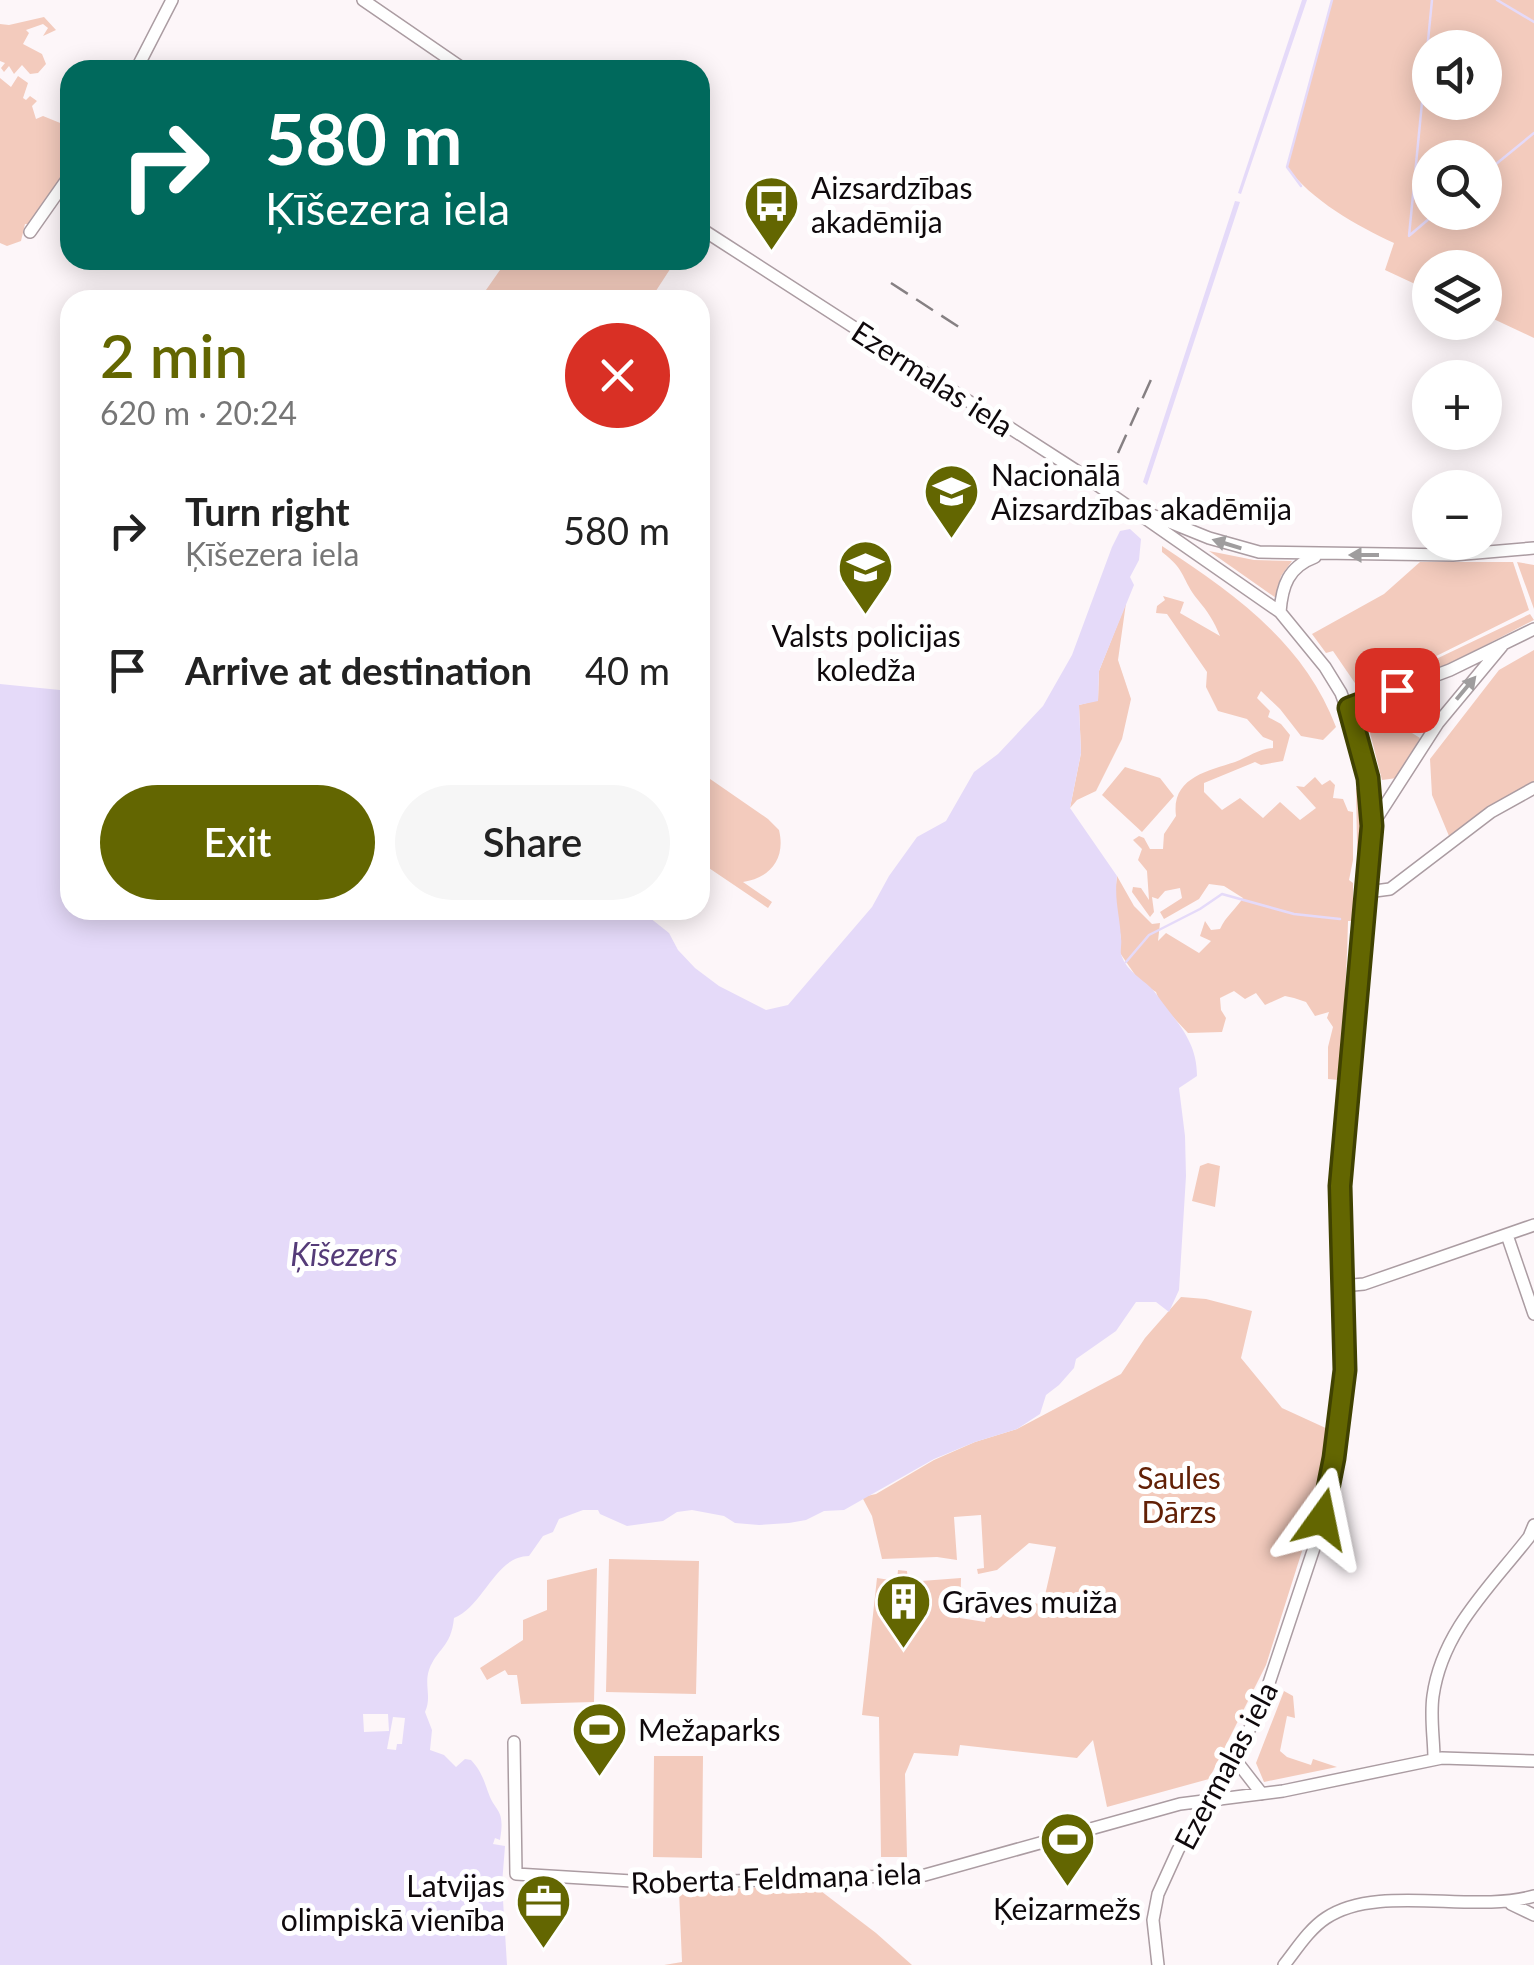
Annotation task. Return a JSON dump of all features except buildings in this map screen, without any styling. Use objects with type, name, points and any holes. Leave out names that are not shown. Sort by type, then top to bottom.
[{"type":"street","points":[[141,60],[172,0]]},
{"type":"street","points":[[363,0],[450,60]]},
{"type":"street","points":[[30,232],[60,189]]},
{"type":"street","name":"Ezermalas iela","points":[[710,234],[1133,509],[1280,612],[1325,667],[1349,708],[1368,778],[1372,826],[1340,1186],[1345,1370],[1327,1500],[1259,1713],[1158,1894],[1153,1920],[1158,1965]]},
{"type":"street","points":[[1133,509],[1237,548],[1259,552],[1453,554],[1534,548]]},
{"type":"street","points":[[1514,551],[1534,558]]},
{"type":"street","points":[[1280,612],[1284,582],[1290,573],[1308,559],[1324,554]]},
{"type":"street","points":[[1349,708],[1450,670],[1534,629]]},
{"type":"street","points":[[1372,826],[1438,723],[1502,646]]},
{"type":"street","points":[[1366,892],[1390,889],[1492,812],[1534,788]]},
{"type":"street","points":[[1342,1286],[1364,1284],[1534,1226]]},
{"type":"street","points":[[1507,1236],[1534,1314]]},
{"type":"street","points":[[1434,1759],[1432,1703],[1444,1654],[1465,1616],[1534,1526]]},
{"type":"street","name":"Roberta Feldmaņa iela","points":[[514,1742],[516,1874],[664,1883],[926,1875],[1180,1804],[1262,1794],[1434,1759],[1534,1761]]},
{"type":"street","points":[[1234,1758],[1262,1794]]},
{"type":"street","points":[[1284,1965],[1325,1918],[1349,1908],[1388,1902],[1510,1904],[1534,1896]]},
{"type":"street","points":[[1510,1904],[1534,1915]]},
{"type":"green space","points":[[1332,0],[1534,0],[1534,338],[1502,323],[1502,250],[1412,250],[1412,283],[1385,270],[1394,243],[1336,211],[1287,167]]},
{"type":"green space","points":[[44,17],[56,30],[43,36],[48,28],[43,24],[26,30],[29,33],[23,44],[42,54],[46,64],[38,73],[30,74],[22,65],[14,74],[9,66],[4,72],[1,68],[5,63],[0,61],[0,24]]},
{"type":"green space","points":[[18,76],[28,83],[23,98],[30,96],[37,101],[32,106],[36,119],[43,116],[60,123],[60,185],[31,224],[25,224],[21,241],[7,246],[0,243],[0,78],[11,87]]},
{"type":"green space","points":[[500,270],[670,270],[656,290],[486,290]]},
{"type":"green space","points":[[1162,546],[1265,623],[1306,670],[1336,727],[1323,740],[1301,736],[1261,691],[1257,698],[1270,711],[1268,717],[1290,735],[1283,761],[1261,765],[1255,762],[1204,783],[1204,792],[1222,810],[1240,798],[1263,818],[1280,802],[1300,820],[1316,808],[1296,786],[1304,787],[1315,777],[1322,785],[1330,780],[1335,785],[1333,798],[1343,799],[1348,811],[1353,812],[1349,880],[1353,883],[1353,921],[1348,921],[1338,1080],[1328,1079],[1328,1047],[1333,1027],[1327,1018],[1329,1012],[1315,1016],[1306,1002],[1285,996],[1265,1005],[1256,993],[1245,999],[1234,991],[1220,998],[1226,1018],[1222,1032],[1188,1033],[1160,1003],[1156,992],[1140,982],[1120,953],[1114,902],[1117,876],[1134,906],[1152,924],[1160,923],[1158,941],[1166,933],[1199,953],[1211,941],[1200,936],[1205,921],[1211,930],[1220,929],[1243,898],[1224,886],[1209,884],[1199,899],[1164,919],[1160,912],[1182,898],[1180,888],[1165,891],[1158,899],[1152,897],[1154,912],[1150,917],[1132,892],[1133,887],[1141,888],[1149,900],[1147,871],[1138,860],[1142,849],[1133,840],[1139,836],[1150,849],[1163,849],[1164,834],[1176,816],[1176,803],[1185,785],[1203,773],[1273,748],[1273,741],[1263,737],[1247,719],[1218,711],[1206,687],[1207,672],[1167,614],[1156,613],[1157,606],[1165,600],[1163,596],[1184,602],[1180,613],[1220,636],[1180,570],[1162,552]]},
{"type":"green space","points":[[1209,551],[1254,560],[1292,561],[1281,576],[1276,598]]},
{"type":"green space","points":[[1420,562],[1513,562],[1529,610],[1406,671],[1359,689],[1333,651],[1326,653],[1312,634],[1384,594]]},
{"type":"green space","points":[[1517,562],[1534,565],[1534,609]]},
{"type":"green space","points":[[1126,603],[1118,660],[1131,699],[1122,739],[1096,791],[1070,808],[1081,753],[1079,705],[1098,700],[1099,671]]},
{"type":"green space","points":[[1530,614],[1534,620],[1449,664],[1402,684],[1363,694]]},
{"type":"green space","points":[[1534,650],[1534,782],[1449,836],[1432,795],[1430,759],[1499,670]]},
{"type":"green space","points":[[1383,715],[1420,738],[1397,778],[1382,780],[1368,725]]},
{"type":"green space","points":[[1125,767],[1160,778],[1174,796],[1142,832],[1102,795]]},
{"type":"green space","points":[[710,779],[779,830],[780,850],[774,865],[761,876],[743,882],[772,902],[768,908],[710,869]]},
{"type":"green space","points":[[1360,787],[1363,823],[1358,899],[1356,788]]},
{"type":"green space","points":[[1200,1166],[1220,1166],[1215,1207],[1192,1201]]},
{"type":"green space","name":"Saules Dārzs","points":[[1181,1297],[1252,1311],[1241,1358],[1282,1408],[1330,1430],[1321,1491],[1266,1665],[1209,1779],[1107,1807],[1093,1740],[1077,1758],[960,1745],[958,1756],[914,1753],[905,1774],[907,1857],[881,1857],[879,1717],[862,1715],[877,1578],[897,1581],[898,1570],[907,1571],[908,1582],[961,1578],[960,1618],[985,1622],[990,1600],[1043,1604],[1056,1547],[1029,1543],[997,1570],[978,1574],[977,1569],[984,1568],[981,1515],[954,1517],[957,1560],[882,1559],[872,1516],[862,1497],[876,1494],[934,1460],[975,1442],[1017,1429],[1121,1374],[1145,1338]]},
{"type":"green space","points":[[609,1559],[699,1561],[696,1694],[606,1692]]},
{"type":"green space","points":[[597,1568],[594,1702],[521,1704],[517,1675],[508,1675],[505,1670],[487,1680],[480,1668],[523,1640],[523,1620],[547,1610],[547,1580]]},
{"type":"green space","points":[[1284,1691],[1293,1696],[1295,1718],[1287,1716],[1280,1751],[1311,1765],[1313,1759],[1337,1767],[1264,1782],[1256,1763]]},
{"type":"green space","points":[[654,1756],[703,1756],[702,1858],[653,1857]]},
{"type":"green space","points":[[813,1885],[912,1965],[664,1965],[682,1962],[679,1891]]},
{"type":"water","points":[[1302,0],[1307,0],[1241,194],[1238,193]]},
{"type":"water","points":[[1235,201],[1240,202],[1147,485],[1143,482]]},
{"type":"water","name":"Ķīšezers","points":[[1130,529],[1141,539],[1139,560],[1130,577],[1134,585],[1099,671],[1098,701],[1079,705],[1081,753],[1070,808],[1117,876],[1124,961],[1178,1022],[1196,1063],[1197,1076],[1179,1088],[1186,1176],[1179,1290],[1169,1312],[1156,1302],[1136,1302],[1116,1331],[1076,1359],[1074,1368],[1046,1395],[1040,1414],[1017,1429],[934,1459],[844,1510],[824,1511],[789,1523],[759,1525],[735,1523],[724,1516],[692,1510],[677,1512],[663,1521],[627,1526],[598,1510],[583,1510],[559,1519],[553,1532],[543,1536],[529,1556],[517,1558],[498,1572],[474,1603],[454,1618],[450,1636],[429,1670],[425,1712],[432,1730],[430,1750],[444,1755],[456,1767],[465,1759],[471,1760],[501,1817],[500,1840],[495,1838],[493,1844],[505,1846],[502,1884],[507,1965],[0,1965],[0,684],[60,690],[60,920],[653,920],[669,933],[695,968],[719,986],[766,1010],[788,1005],[872,907],[917,837],[946,821],[974,772],[998,754],[1043,706],[1072,655],[1120,531]]},
{"type":"pier","points":[[363,1714],[388,1714],[389,1731],[364,1732]]},
{"type":"pier","points":[[393,1717],[405,1718],[402,1744],[397,1744],[396,1750],[387,1749]]},
{"type":"waterway","points":[[1301,186],[1287,167],[1332,0]]},
{"type":"waterway","points":[[1409,236],[1432,0]]},
{"type":"waterway","points":[[1497,0],[1534,22]]},
{"type":"waterway","points":[[1502,159],[1534,133]]},
{"type":"waterway","points":[[1410,235],[1416,230]]},
{"type":"waterway","points":[[1126,962],[1149,935],[1222,894],[1294,914],[1340,919]]},
{"type":"railway","points":[[891,283],[965,331]]},
{"type":"railway","points":[[1118,453],[1154,373]]},
{"type":"place","name":"Aizsardzības akadēmija","points":[[772,253]]},
{"type":"place","name":"Nacionālā Aizsardzības akadēmija","points":[[952,540]]},
{"type":"place","name":"Valsts policijas koledža","points":[[866,616]]},
{"type":"place","name":"Grāves muiža","points":[[903,1650]]},
{"type":"place","name":"Mežaparks","points":[[599,1778]]},
{"type":"place","name":"Ķeizarmežs","points":[[1067,1889]]},
{"type":"place","name":"Latvijas olimpiskā vienība","points":[[544,1951]]},
{"type":"route","points":[[1322,1519],[1345,1370],[1340,1186],[1372,826],[1368,778],[1349,708],[1397,690]]}]
